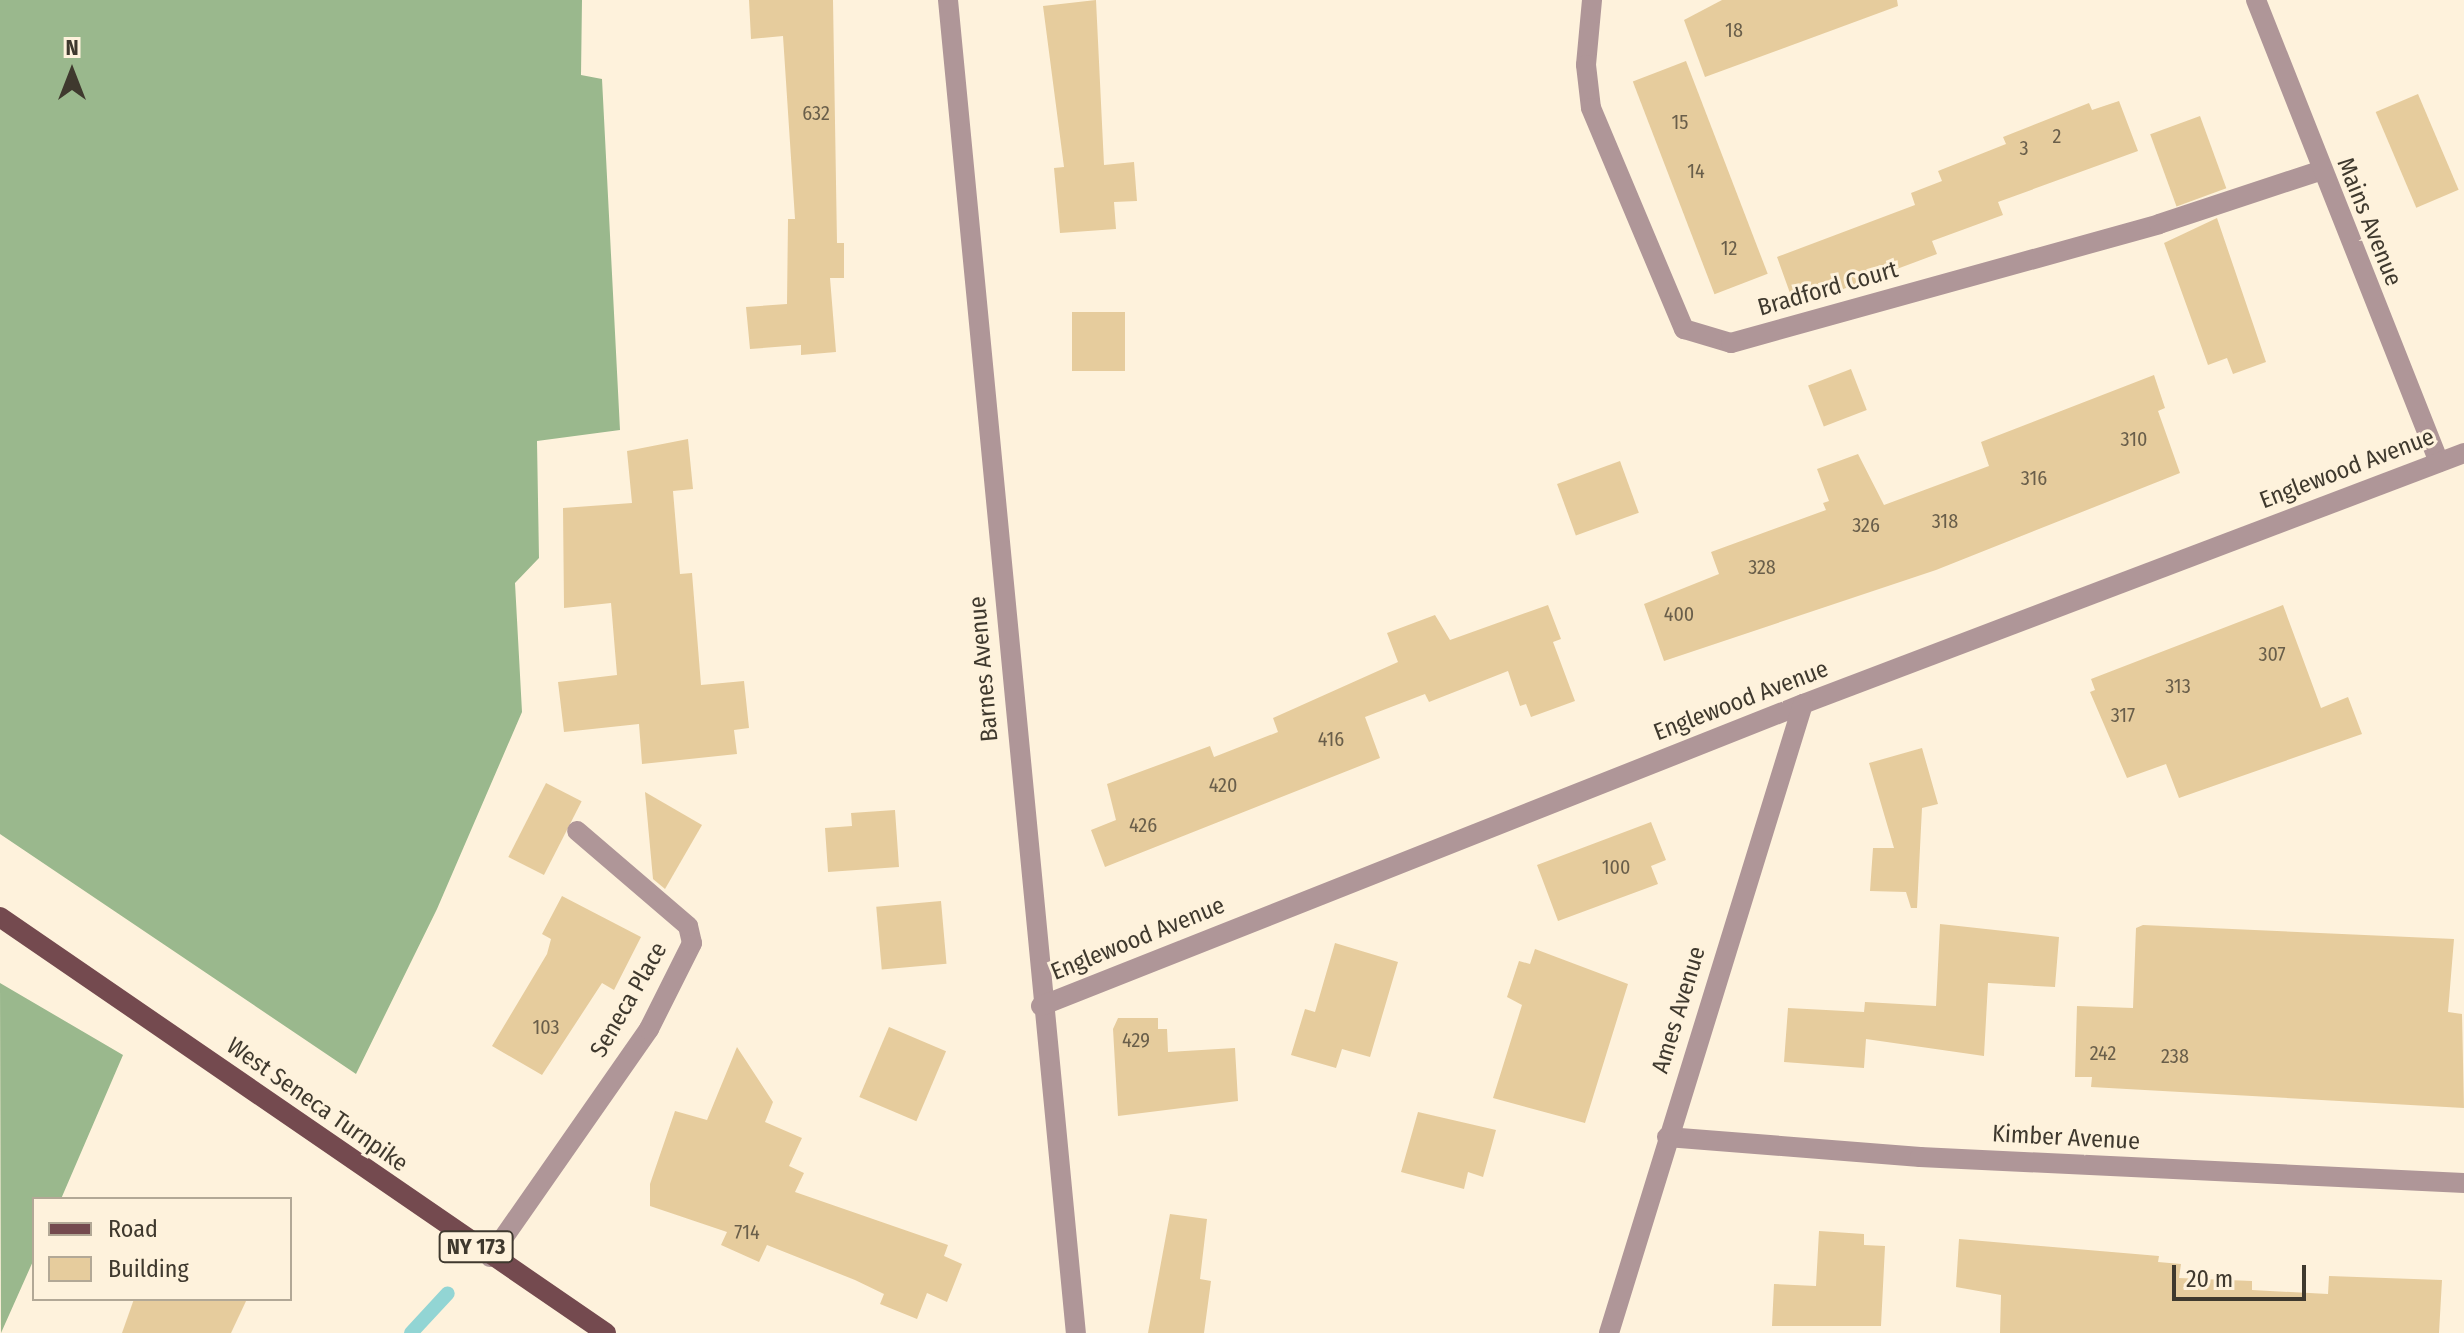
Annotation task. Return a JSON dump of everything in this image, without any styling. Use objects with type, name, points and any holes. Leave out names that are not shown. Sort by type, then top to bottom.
[{"type":"main road","name":"West Seneca Turnpike","points":[[0,917],[490,1257],[606,1333]]},
{"type":"street","name":"Barnes Avenue","points":[[948,0],[1041,1006],[1076,1333]]},
{"type":"street","name":"Bradford Court","points":[[1592,0],[1586,65],[1591,108],[1684,329],[1731,343],[2159,224],[2319,171]]},
{"type":"street","name":"Mains Avenue","points":[[2256,0],[2319,171],[2439,462]]},
{"type":"street","name":"Englewood Avenue","points":[[1041,1006],[1803,704],[2464,453]]},
{"type":"street","name":"Ames Avenue","points":[[1609,1333],[1803,704]]},
{"type":"street","name":"Seneca Place","points":[[490,1257],[649,1029],[692,943],[688,926],[577,831]]},
{"type":"street","name":"Kimber Avenue","points":[[1667,1137],[1920,1157],[2464,1183]]},
{"type":"green space","points":[[0,0],[582,0],[581,75],[602,79],[620,430],[537,441],[539,558],[515,583],[522,712],[437,909],[356,1074],[0,834]]},
{"type":"green space","points":[[0,983],[123,1055],[62,1197],[32,1197],[32,1263],[1,1333]]},
{"type":"building","points":[[749,0],[833,0],[837,243],[844,243],[844,278],[830,278],[836,352],[801,355],[801,345],[750,349],[746,307],[787,304],[788,219],[795,219],[783,36],[751,39]]},
{"type":"building","points":[[1096,0],[1104,165],[1134,162],[1137,201],[1114,202],[1116,229],[1060,233],[1054,168],[1064,167],[1043,6]]},
{"type":"building","points":[[1722,0],[1897,0],[1898,6],[1705,77],[1684,20]]},
{"type":"building","points":[[1686,61],[1768,274],[1714,294],[1633,81]]},
{"type":"building","points":[[2418,94],[2459,190],[2416,208],[2376,112]]},
{"type":"building","points":[[2119,101],[2138,151],[1998,202],[2003,215],[1932,241],[1937,254],[1795,307],[1777,257],[1915,205],[1911,193],[1942,181],[1938,171],[2006,144],[2003,137],[2089,103],[2092,110]]},
{"type":"building","points":[[2200,116],[2226,188],[2177,206],[2150,134]]},
{"type":"building","points":[[2217,218],[2266,362],[2233,374],[2227,358],[2208,365],[2164,243]]},
{"type":"building","points":[[1072,312],[1125,312],[1125,371],[1072,371]]},
{"type":"building","points":[[1851,369],[1867,410],[1824,427],[1808,385]]},
{"type":"building","points":[[2154,375],[2165,408],[2158,411],[2180,473],[1936,570],[1664,661],[1644,604],[1719,574],[1711,552],[1826,510],[1823,503],[1829,501],[1817,469],[1858,454],[1884,505],[1989,466],[1981,442]]},
{"type":"building","points":[[688,439],[693,489],[673,491],[680,574],[692,573],[701,685],[744,681],[749,728],[734,730],[737,754],[642,764],[639,724],[564,732],[558,682],[617,675],[611,603],[564,608],[563,508],[632,503],[627,451]]},
{"type":"building","points":[[1620,461],[1639,513],[1576,536],[1557,484]]},
{"type":"building","points":[[1548,605],[1561,639],[1553,642],[1575,701],[1531,717],[1526,704],[1520,706],[1508,671],[1429,702],[1425,694],[1365,717],[1380,758],[1105,867],[1091,830],[1116,820],[1107,784],[1210,746],[1214,757],[1278,732],[1273,718],[1398,662],[1387,633],[1435,615],[1450,640]]},
{"type":"building","points":[[2283,605],[2321,708],[2348,697],[2362,734],[2179,798],[2166,764],[2127,778],[2090,692],[2095,690],[2091,679]]},
{"type":"building","points":[[1922,748],[1938,804],[1922,808],[1917,908],[1911,908],[1906,892],[1870,891],[1873,848],[1894,848],[1869,763]]},
{"type":"building","points":[[546,783],[582,801],[544,875],[508,857]]},
{"type":"building","points":[[645,792],[702,825],[665,889],[653,879]]},
{"type":"building","points":[[895,810],[899,867],[828,872],[825,828],[852,826],[851,813]]},
{"type":"building","points":[[1651,822],[1666,860],[1651,866],[1658,884],[1558,921],[1537,865]]},
{"type":"building","points":[[562,896],[641,937],[614,990],[602,983],[542,1075],[492,1046],[547,954],[551,939],[542,934]]},
{"type":"building","points":[[941,901],[946,964],[882,969],[876,907]]},
{"type":"building","points":[[1940,924],[2059,937],[2055,987],[1988,983],[1984,1056],[1866,1039],[1864,1068],[1784,1062],[1788,1008],[1864,1012],[1865,1002],[1936,1006]]},
{"type":"building","points":[[2143,925],[2454,939],[2448,1012],[2462,1014],[2464,1108],[2091,1087],[2092,1077],[2075,1077],[2077,1006],[2133,1008],[2136,928]]},
{"type":"building","points":[[1335,943],[1398,962],[1370,1057],[1342,1049],[1336,1068],[1291,1055],[1305,1009],[1315,1012]]},
{"type":"building","points":[[1535,949],[1628,984],[1585,1123],[1493,1098],[1522,1005],[1507,997],[1519,961],[1530,964]]},
{"type":"building","points":[[1118,1018],[1158,1018],[1158,1029],[1167,1029],[1168,1052],[1235,1048],[1238,1101],[1118,1116],[1113,1029]]},
{"type":"building","points":[[889,1027],[946,1051],[916,1121],[859,1097]]},
{"type":"building","points":[[737,1047],[773,1102],[765,1122],[802,1138],[789,1166],[804,1173],[795,1192],[948,1245],[944,1256],[962,1264],[947,1302],[927,1293],[917,1319],[880,1304],[884,1294],[855,1280],[767,1245],[759,1262],[721,1245],[727,1232],[650,1206],[650,1184],[675,1111],[707,1120]]},
{"type":"building","points":[[1418,1112],[1496,1130],[1483,1177],[1468,1172],[1464,1189],[1401,1172]]},
{"type":"building","points":[[1170,1214],[1207,1219],[1200,1279],[1211,1281],[1204,1333],[1148,1333]]},
{"type":"building","points":[[1819,1231],[1864,1234],[1864,1245],[1885,1246],[1881,1326],[1772,1326],[1774,1284],[1816,1286]]},
{"type":"building","points":[[1959,1239],[2159,1256],[2158,1262],[2181,1264],[2179,1278],[2252,1281],[2252,1290],[2328,1294],[2329,1276],[2442,1280],[2439,1333],[2000,1333],[2001,1295],[1956,1287]]},
{"type":"building","points":[[133,1301],[246,1301],[231,1333],[122,1333]]},
{"type":"waterway","points":[[411,1333],[448,1293]]}]
